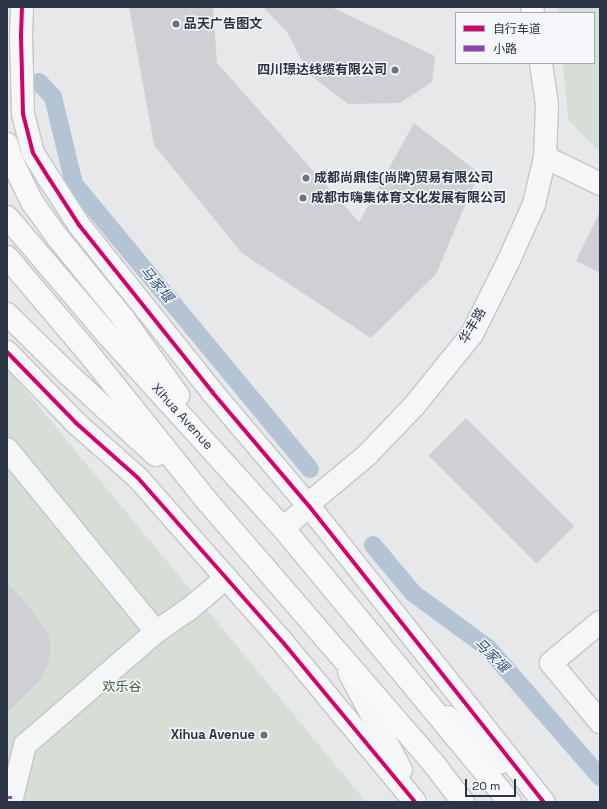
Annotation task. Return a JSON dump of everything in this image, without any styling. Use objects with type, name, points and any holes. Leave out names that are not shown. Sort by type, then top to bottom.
[{"type":"highway","points":[[7,144],[12,160],[32,202],[58,238],[123,318],[239,480]]},
{"type":"highway","name":"Xihua Avenue","points":[[7,217],[106,333],[283,528],[510,802]]},
{"type":"highway","points":[[7,257],[86,350],[207,501],[434,764],[463,802]]},
{"type":"highway","points":[[7,314],[67,373],[207,501]]},
{"type":"street","points":[[22,7],[21,36],[23,114],[33,153],[79,225],[213,393],[309,506],[543,800]]},
{"type":"street","name":"华丰路","points":[[283,528],[309,506],[312,501],[367,455],[414,406],[472,334],[509,260],[534,204],[545,157],[546,105],[541,64]]},
{"type":"street","points":[[545,157],[600,184]]},
{"type":"street","points":[[7,352],[76,423],[138,478],[281,640],[416,802]]},
{"type":"street","points":[[7,449],[156,632]]},
{"type":"street","points":[[10,799],[24,745],[156,632],[188,610],[226,578]]},
{"type":"street","points":[[600,622],[551,663],[600,722]]},
{"type":"street","points":[[341,656],[416,802]]},
{"type":"street","points":[[418,691],[543,800]]},
{"type":"green space","points":[[557,7],[600,7],[600,149],[595,147],[568,119],[563,64],[595,64],[595,12],[558,12]]},
{"type":"green space","name":"欢乐谷","points":[[7,368],[366,802],[7,802]]},
{"type":"building","points":[[129,7],[213,7],[217,63],[359,222],[414,123],[479,173],[436,274],[371,338],[242,253],[154,145]]},
{"type":"building","points":[[263,7],[331,7],[435,56],[432,82],[400,103],[348,104],[309,74],[287,32]]},
{"type":"building","points":[[600,211],[600,273],[576,261]]},
{"type":"building","points":[[466,418],[574,526],[537,564],[429,455]]},
{"type":"building","points":[[7,582],[33,612],[49,636],[50,646],[49,660],[42,678],[7,713]]},
{"type":"waterway","name":"马家堰","points":[[39,82],[53,97],[74,184],[310,469]]},
{"type":"waterway","name":"马家堰","points":[[373,545],[413,593],[488,648],[600,777]]},
{"type":"marked path","points":[[7,797],[12,797]]},
{"type":"cycle path","points":[[22,7],[21,36],[23,114],[33,153],[79,225],[213,393],[309,506],[544,802]]},
{"type":"cycle path","points":[[7,352],[76,423],[138,478],[281,640],[415,802]]},
{"type":"place","name":"品天广告图文","points":[[176,24]]},
{"type":"place","name":"四川璟达线缆有限公司","points":[[395,70]]},
{"type":"place","name":"成都尚鼎佳(尚牌)贸易有限公司","points":[[306,178]]},
{"type":"place","name":"成都市嗨集体育文化发展有限公司","points":[[303,198]]},
{"type":"place","name":"Xihua Avenue","points":[[264,735]]}]
